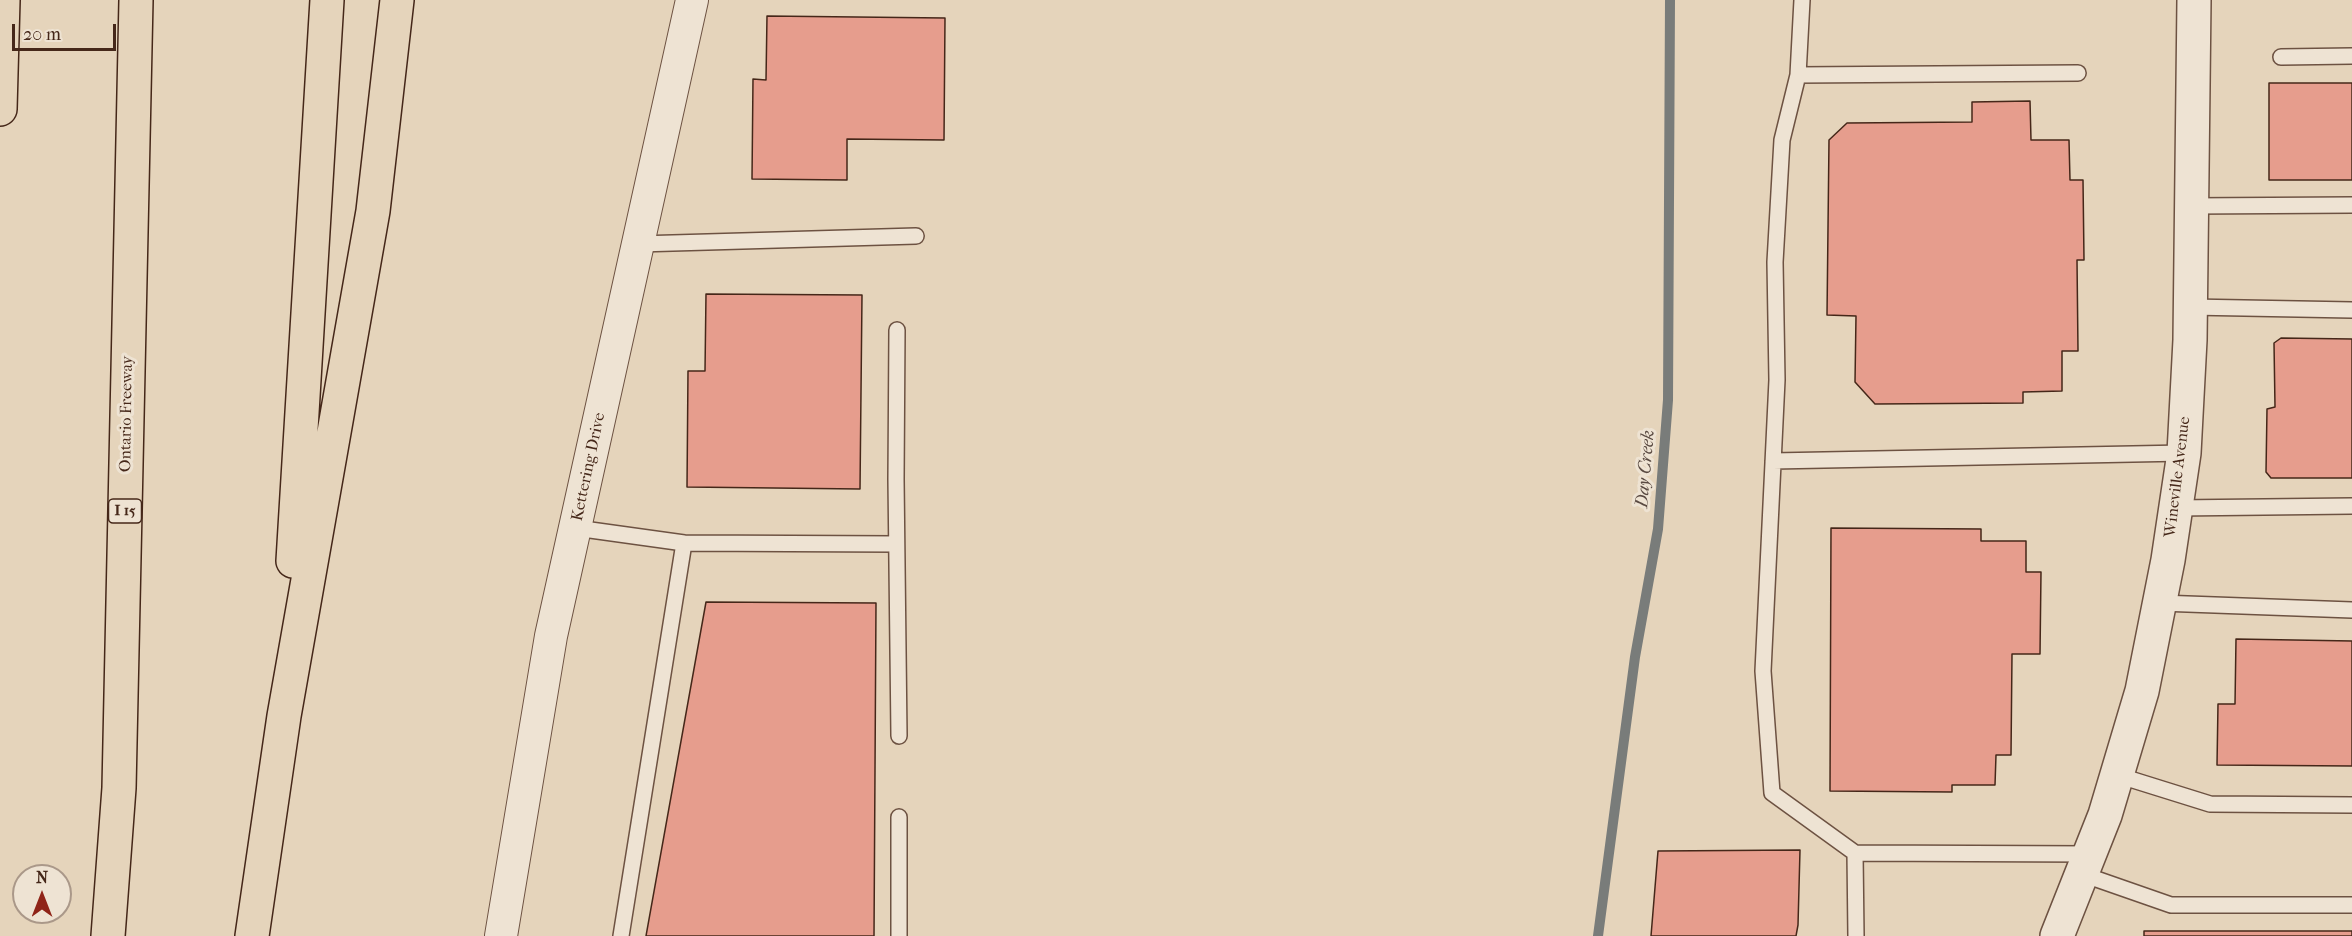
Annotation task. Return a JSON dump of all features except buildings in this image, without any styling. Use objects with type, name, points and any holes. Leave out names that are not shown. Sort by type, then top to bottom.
[{"type":"highway","points":[[0,109],[3,0]]},
{"type":"highway","name":"Ontario Freeway","points":[[108,936],[118,788],[136,0]]},
{"type":"highway","points":[[284,716],[327,0]]},
{"type":"highway","points":[[252,936],[284,716],[373,211],[397,0]]},
{"type":"street","name":"Kettering Drive","points":[[501,936],[551,636],[692,0]]},
{"type":"street","name":"Wineville Avenue","points":[[2057,936],[2086,864],[2117,775],[2142,692],[2176,508],[2184,453],[2190,307],[2194,0]]},
{"type":"lane","points":[[1802,0],[1798,75],[1782,140],[1775,262],[1777,380],[1763,671],[1772,793],[1856,852],[2086,864],[2171,905],[2352,905]]},
{"type":"lane","points":[[2281,57],[2352,56]]},
{"type":"lane","points":[[1798,75],[2078,73]]},
{"type":"lane","points":[[2191,206],[2352,205]]},
{"type":"lane","points":[[638,244],[916,236]]},
{"type":"lane","points":[[2190,307],[2352,310]]},
{"type":"lane","points":[[897,330],[896,544],[899,736]]},
{"type":"lane","points":[[1773,460],[2184,453]]},
{"type":"lane","points":[[2176,508],[2352,506]]},
{"type":"lane","points":[[576,528],[684,543],[896,544]]},
{"type":"lane","points":[[621,936],[684,543]]},
{"type":"lane","points":[[2160,603],[2352,610]]},
{"type":"lane","points":[[2117,775],[2210,804],[2352,805]]},
{"type":"lane","points":[[899,817],[899,936]]},
{"type":"lane","points":[[1856,852],[1856,936]]},
{"type":"waterway","name":"Day Creek","points":[[1598,936],[1635,657],[1658,529],[1668,400],[1670,0]]}]
